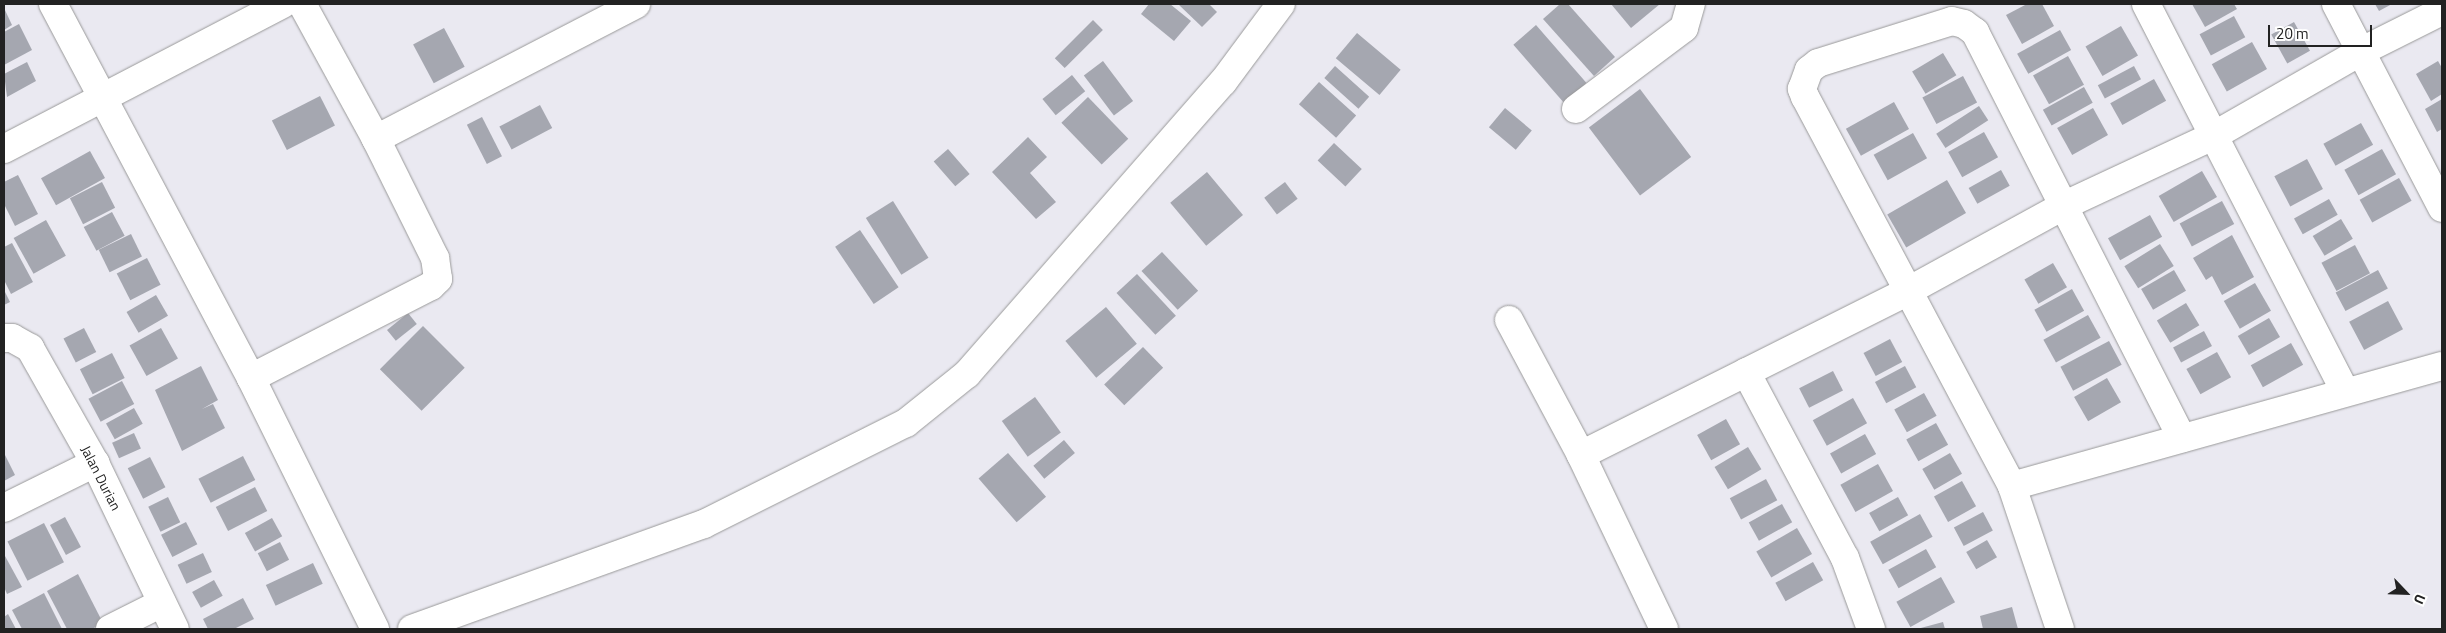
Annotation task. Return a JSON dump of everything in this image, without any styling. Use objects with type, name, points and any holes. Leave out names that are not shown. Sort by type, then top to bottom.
[{"type":"street","points":[[53,4],[251,378],[376,629]]},
{"type":"street","points":[[4,149],[282,4]]},
{"type":"street","points":[[251,378],[431,286],[438,278],[435,258],[376,139],[302,4]]},
{"type":"street","points":[[376,139],[636,4]]},
{"type":"street","points":[[412,629],[704,524],[906,423],[967,374],[1019,316],[1223,82],[1281,4]]},
{"type":"street","points":[[1576,109],[1684,28],[1691,4]]},
{"type":"street","points":[[2146,4],[2215,135],[2344,392]]},
{"type":"street","points":[[2336,4],[2442,208]]},
{"type":"street","points":[[1581,455],[1908,291],[2063,206],[2215,135],[2360,52],[2442,11]]},
{"type":"street","points":[[2060,629],[2012,486],[1805,97],[1804,79],[1818,63],[1952,21],[1964,24],[1979,37],[2182,438]]},
{"type":"street","points":[[1509,320],[1581,455],[1664,629]]},
{"type":"street","name":"Jalan Durian","points":[[8,338],[30,348],[95,463],[175,629]]},
{"type":"street","points":[[2012,486],[2442,366]]},
{"type":"street","points":[[1746,372],[1845,558],[1871,629]]},
{"type":"street","points":[[4,508],[95,463]]},
{"type":"street","points":[[110,629],[162,603]]},
{"type":"building","points":[[1149,4],[1170,4],[1191,21],[1174,41],[1141,14]]},
{"type":"building","points":[[1178,4],[1209,4],[1217,12],[1202,27]]},
{"type":"building","points":[[1560,4],[1568,4],[1615,57],[1594,76],[1543,19]]},
{"type":"building","points":[[1611,4],[1660,4],[1631,28]]},
{"type":"building","points":[[2027,4],[2042,4],[2054,26],[2022,44],[2006,15]]},
{"type":"building","points":[[2192,4],[2234,4],[2237,9],[2205,27]]},
{"type":"building","points":[[2375,4],[2392,4],[2379,11]]},
{"type":"building","points":[[4,8],[12,25],[4,30]]},
{"type":"building","points":[[2234,16],[2245,37],[2211,56],[2200,34]]},
{"type":"building","points":[[1093,20],[1103,30],[1065,68],[1055,58]]},
{"type":"building","points":[[2294,22],[2310,51],[2287,63],[2271,35]]},
{"type":"building","points":[[19,24],[32,50],[4,65],[4,32]]},
{"type":"building","points":[[1536,25],[1587,83],[1564,103],[1513,45]]},
{"type":"building","points":[[2121,26],[2138,55],[2102,76],[2085,46]]},
{"type":"building","points":[[444,28],[465,67],[434,83],[413,44]]},
{"type":"building","points":[[2060,30],[2071,50],[2028,74],[2017,54]]},
{"type":"building","points":[[1357,33],[1401,70],[1379,95],[1336,58]]},
{"type":"building","points":[[2252,42],[2267,69],[2227,91],[2212,64]]},
{"type":"building","points":[[1943,53],[1956,75],[1926,94],[1912,72]]},
{"type":"building","points":[[2068,56],[2084,85],[2049,104],[2033,75]]},
{"type":"building","points":[[1103,61],[1133,101],[1114,115],[1084,75]]},
{"type":"building","points":[[2438,61],[2442,68],[2442,94],[2431,101],[2416,74]]},
{"type":"building","points":[[27,62],[36,81],[7,97],[4,74]]},
{"type":"building","points":[[1335,66],[1369,97],[1358,109],[1324,78]]},
{"type":"building","points":[[2134,66],[2141,79],[2105,98],[2098,85]]},
{"type":"building","points":[[1072,75],[1085,91],[1056,115],[1042,99]]},
{"type":"building","points":[[1963,76],[1977,102],[1936,124],[1922,98]]},
{"type":"building","points":[[2154,79],[2166,101],[2122,125],[2110,103]]},
{"type":"building","points":[[1319,82],[1356,115],[1336,138],[1299,104]]},
{"type":"building","points":[[2084,87],[2093,103],[2052,126],[2043,110]]},
{"type":"building","points":[[1640,89],[1691,157],[1640,195],[1589,128]]},
{"type":"building","points":[[320,96],[335,125],[287,150],[272,121]]},
{"type":"building","points":[[1088,97],[1128,139],[1102,164],[1061,123]]},
{"type":"building","points":[[2442,99],[2442,129],[2437,132],[2425,109]]},
{"type":"building","points":[[1894,102],[1909,129],[1861,156],[1846,129]]},
{"type":"building","points":[[540,105],[552,128],[512,150],[499,127]]},
{"type":"building","points":[[1979,106],[1988,120],[1945,148],[1936,134]]},
{"type":"building","points":[[1505,108],[1532,130],[1516,150],[1489,127]]},
{"type":"building","points":[[2093,108],[2108,135],[2072,155],[2057,128]]},
{"type":"building","points":[[482,117],[502,156],[487,164],[467,125]]},
{"type":"building","points":[[2361,123],[2373,145],[2336,166],[2323,144]]},
{"type":"building","points":[[1984,132],[1998,157],[1962,177],[1948,152]]},
{"type":"building","points":[[1913,133],[1927,158],[1888,180],[1874,155]]},
{"type":"building","points":[[1028,137],[1047,157],[1030,173],[1056,202],[1036,219],[992,172]]},
{"type":"building","points":[[1334,143],[1362,169],[1345,186],[1318,161]]},
{"type":"building","points":[[948,149],[970,174],[955,186],[934,161]]},
{"type":"building","points":[[2382,149],[2396,174],[2358,195],[2344,170]]},
{"type":"building","points":[[90,151],[105,178],[56,205],[41,178]]},
{"type":"building","points":[[2307,159],[2323,189],[2290,206],[2274,176]]},
{"type":"building","points":[[2001,170],[2010,186],[1977,204],[1969,188]]},
{"type":"building","points":[[2202,171],[2217,197],[2174,222],[2159,196]]},
{"type":"building","points":[[1207,172],[1243,215],[1206,246],[1170,203]]},
{"type":"building","points":[[18,175],[38,214],[15,226],[4,204],[4,182]]},
{"type":"building","points":[[2399,178],[2412,201],[2372,223],[2360,200]]},
{"type":"building","points":[[1947,180],[1966,213],[1906,247],[1887,214]]},
{"type":"building","points":[[102,182],[115,208],[83,224],[70,198]]},
{"type":"building","points":[[1285,182],[1298,199],[1277,214],[1264,198]]},
{"type":"building","points":[[2329,199],[2338,215],[2303,234],[2294,218]]},
{"type":"building","points":[[893,201],[929,258],[901,275],[866,218]]},
{"type":"building","points":[[2222,201],[2234,224],[2192,246],[2180,224]]},
{"type":"building","points":[[112,212],[125,236],[96,251],[84,227]]},
{"type":"building","points":[[2150,215],[2162,237],[2120,260],[2108,238]]},
{"type":"building","points":[[2341,219],[2353,239],[2325,256],[2313,236]]},
{"type":"building","points":[[46,220],[66,256],[34,274],[14,238]]},
{"type":"building","points":[[860,230],[899,287],[874,304],[835,247]]},
{"type":"building","points":[[131,234],[142,256],[110,272],[99,250]]},
{"type":"building","points":[[2232,235],[2254,277],[2222,295],[2212,276],[2206,280],[2193,258]]},
{"type":"building","points":[[12,243],[33,282],[11,294],[4,280],[4,247]]},
{"type":"building","points":[[2160,244],[2174,266],[2138,288],[2124,266]]},
{"type":"building","points":[[2355,245],[2370,273],[2336,291],[2321,263]]},
{"type":"building","points":[[1162,252],[1198,291],[1178,310],[1142,271]]},
{"type":"building","points":[[147,258],[161,285],[130,300],[117,273]]},
{"type":"building","points":[[2053,263],[2067,287],[2038,304],[2024,280]]},
{"type":"building","points":[[2174,270],[2186,291],[2153,310],[2141,289]]},
{"type":"building","points":[[2378,270],[2388,289],[2345,311],[2336,293]]},
{"type":"building","points":[[1137,274],[1176,316],[1155,335],[1117,293]]},
{"type":"building","points":[[2255,283],[2271,311],[2240,329],[2224,301]]},
{"type":"building","points":[[2072,289],[2084,311],[2047,332],[2034,310]]},
{"type":"building","points":[[4,290],[10,302],[4,305]]},
{"type":"building","points":[[156,295],[168,316],[139,333],[127,312]]},
{"type":"building","points":[[2388,301],[2403,329],[2364,350],[2349,322]]},
{"type":"building","points":[[2186,303],[2199,325],[2170,343],[2157,321]]},
{"type":"building","points":[[1106,307],[1137,344],[1096,378],[1065,341]]},
{"type":"building","points":[[408,313],[417,324],[396,341],[387,330]]},
{"type":"building","points":[[2088,315],[2101,338],[2056,362],[2043,340]]},
{"type":"building","points":[[2269,318],[2280,337],[2249,355],[2238,336]]},
{"type":"building","points":[[423,326],[465,368],[422,411],[380,369]]},
{"type":"building","points":[[84,328],[96,352],[76,362],[64,338]]},
{"type":"building","points":[[161,328],[178,359],[146,376],[130,345]]},
{"type":"building","points":[[2204,331],[2212,346],[2181,362],[2173,347]]},
{"type":"building","points":[[1890,339],[1902,362],[1876,376],[1864,353]]},
{"type":"building","points":[[2109,341],[2122,365],[2073,391],[2060,367]]},
{"type":"building","points":[[2291,343],[2303,365],[2263,387],[2251,365]]},
{"type":"building","points":[[1143,347],[1163,368],[1124,405],[1104,385]]},
{"type":"building","points":[[2217,352],[2231,377],[2200,394],[2186,369]]},
{"type":"building","points":[[112,353],[125,378],[93,394],[80,369]]},
{"type":"building","points":[[201,366],[218,400],[202,409],[213,404],[225,428],[182,451],[155,390]]},
{"type":"building","points":[[1905,366],[1916,387],[1886,403],[1875,382]]},
{"type":"building","points":[[1833,371],[1843,391],[1809,408],[1799,388]]},
{"type":"building","points":[[2107,378],[2121,402],[2088,421],[2074,397]]},
{"type":"building","points":[[122,381],[134,404],[101,422],[88,399]]},
{"type":"building","points":[[1924,393],[1937,416],[1907,432],[1894,409]]},
{"type":"building","points":[[1035,397],[1061,433],[1028,457],[1002,421]]},
{"type":"building","points":[[1853,398],[1867,423],[1827,446],[1813,420]]},
{"type":"building","points":[[134,408],[143,424],[115,439],[106,424]]},
{"type":"building","points":[[1726,419],[1740,444],[1711,460],[1697,435]]},
{"type":"building","points":[[1936,423],[1948,445],[1918,461],[1906,439]]},
{"type":"building","points":[[134,433],[141,449],[119,458],[112,443]]},
{"type":"building","points":[[1865,434],[1876,454],[1841,474],[1830,453]]},
{"type":"building","points":[[1064,440],[1075,453],[1044,479],[1033,466]]},
{"type":"building","points":[[1748,447],[1761,469],[1728,489],[1715,467]]},
{"type":"building","points":[[4,453],[15,475],[4,481]]},
{"type":"building","points":[[1008,453],[1046,497],[1017,522],[979,479]]},
{"type":"building","points":[[1950,453],[1962,474],[1934,490],[1922,469]]},
{"type":"building","points":[[243,456],[255,480],[211,503],[198,479]]},
{"type":"building","points":[[150,457],[165,487],[143,499],[128,468]]},
{"type":"building","points":[[1878,464],[1893,491],[1855,512],[1840,485]]},
{"type":"building","points":[[1766,479],[1777,500],[1741,519],[1730,498]]},
{"type":"building","points":[[1962,481],[1976,506],[1948,522],[1934,497]]},
{"type":"building","points":[[255,487],[267,511],[228,531],[216,507]]},
{"type":"building","points":[[168,497],[180,522],[161,532],[148,507]]},
{"type":"building","points":[[1898,497],[1908,515],[1879,531],[1869,513]]},
{"type":"building","points":[[1782,504],[1792,522],[1759,541],[1749,522]]},
{"type":"building","points":[[1983,512],[1993,531],[1964,546],[1954,527]]},
{"type":"building","points":[[1920,514],[1933,537],[1883,564],[1870,542]]},
{"type":"building","points":[[65,517],[81,547],[66,555],[50,525]]},
{"type":"building","points":[[272,518],[282,536],[255,551],[245,533]]},
{"type":"building","points":[[186,522],[197,544],[172,557],[161,535]]},
{"type":"building","points":[[44,523],[64,562],[27,581],[7,542]]},
{"type":"building","points":[[1797,528],[1812,554],[1771,577],[1756,552]]},
{"type":"building","points":[[1987,540],[1997,557],[1976,569],[1966,552]]},
{"type":"building","points":[[280,542],[289,560],[267,571],[258,553]]},
{"type":"building","points":[[1926,549],[1936,567],[1899,588],[1888,570]]},
{"type":"building","points":[[203,553],[212,572],[186,584],[178,565]]},
{"type":"building","points":[[5,556],[22,587],[7,594],[4,587]]},
{"type":"building","points":[[1813,562],[1823,580],[1786,601],[1775,583]]},
{"type":"building","points":[[313,563],[323,584],[276,606],[266,585]]},
{"type":"building","points":[[78,574],[103,623],[92,629],[67,629],[47,591]]},
{"type":"building","points":[[1941,577],[1955,602],[1910,627],[1896,602]]},
{"type":"building","points":[[214,580],[223,596],[201,608],[192,592]]},
{"type":"building","points":[[44,593],[62,629],[22,629],[12,610]]},
{"type":"building","points":[[243,598],[254,619],[234,629],[208,629],[203,619]]},
{"type":"building","points":[[2012,607],[2018,629],[1983,629],[1980,616]]},
{"type":"building","points":[[8,614],[16,629],[4,629],[4,617]]},
{"type":"building","points":[[1943,622],[1945,629],[1917,629]]}]
